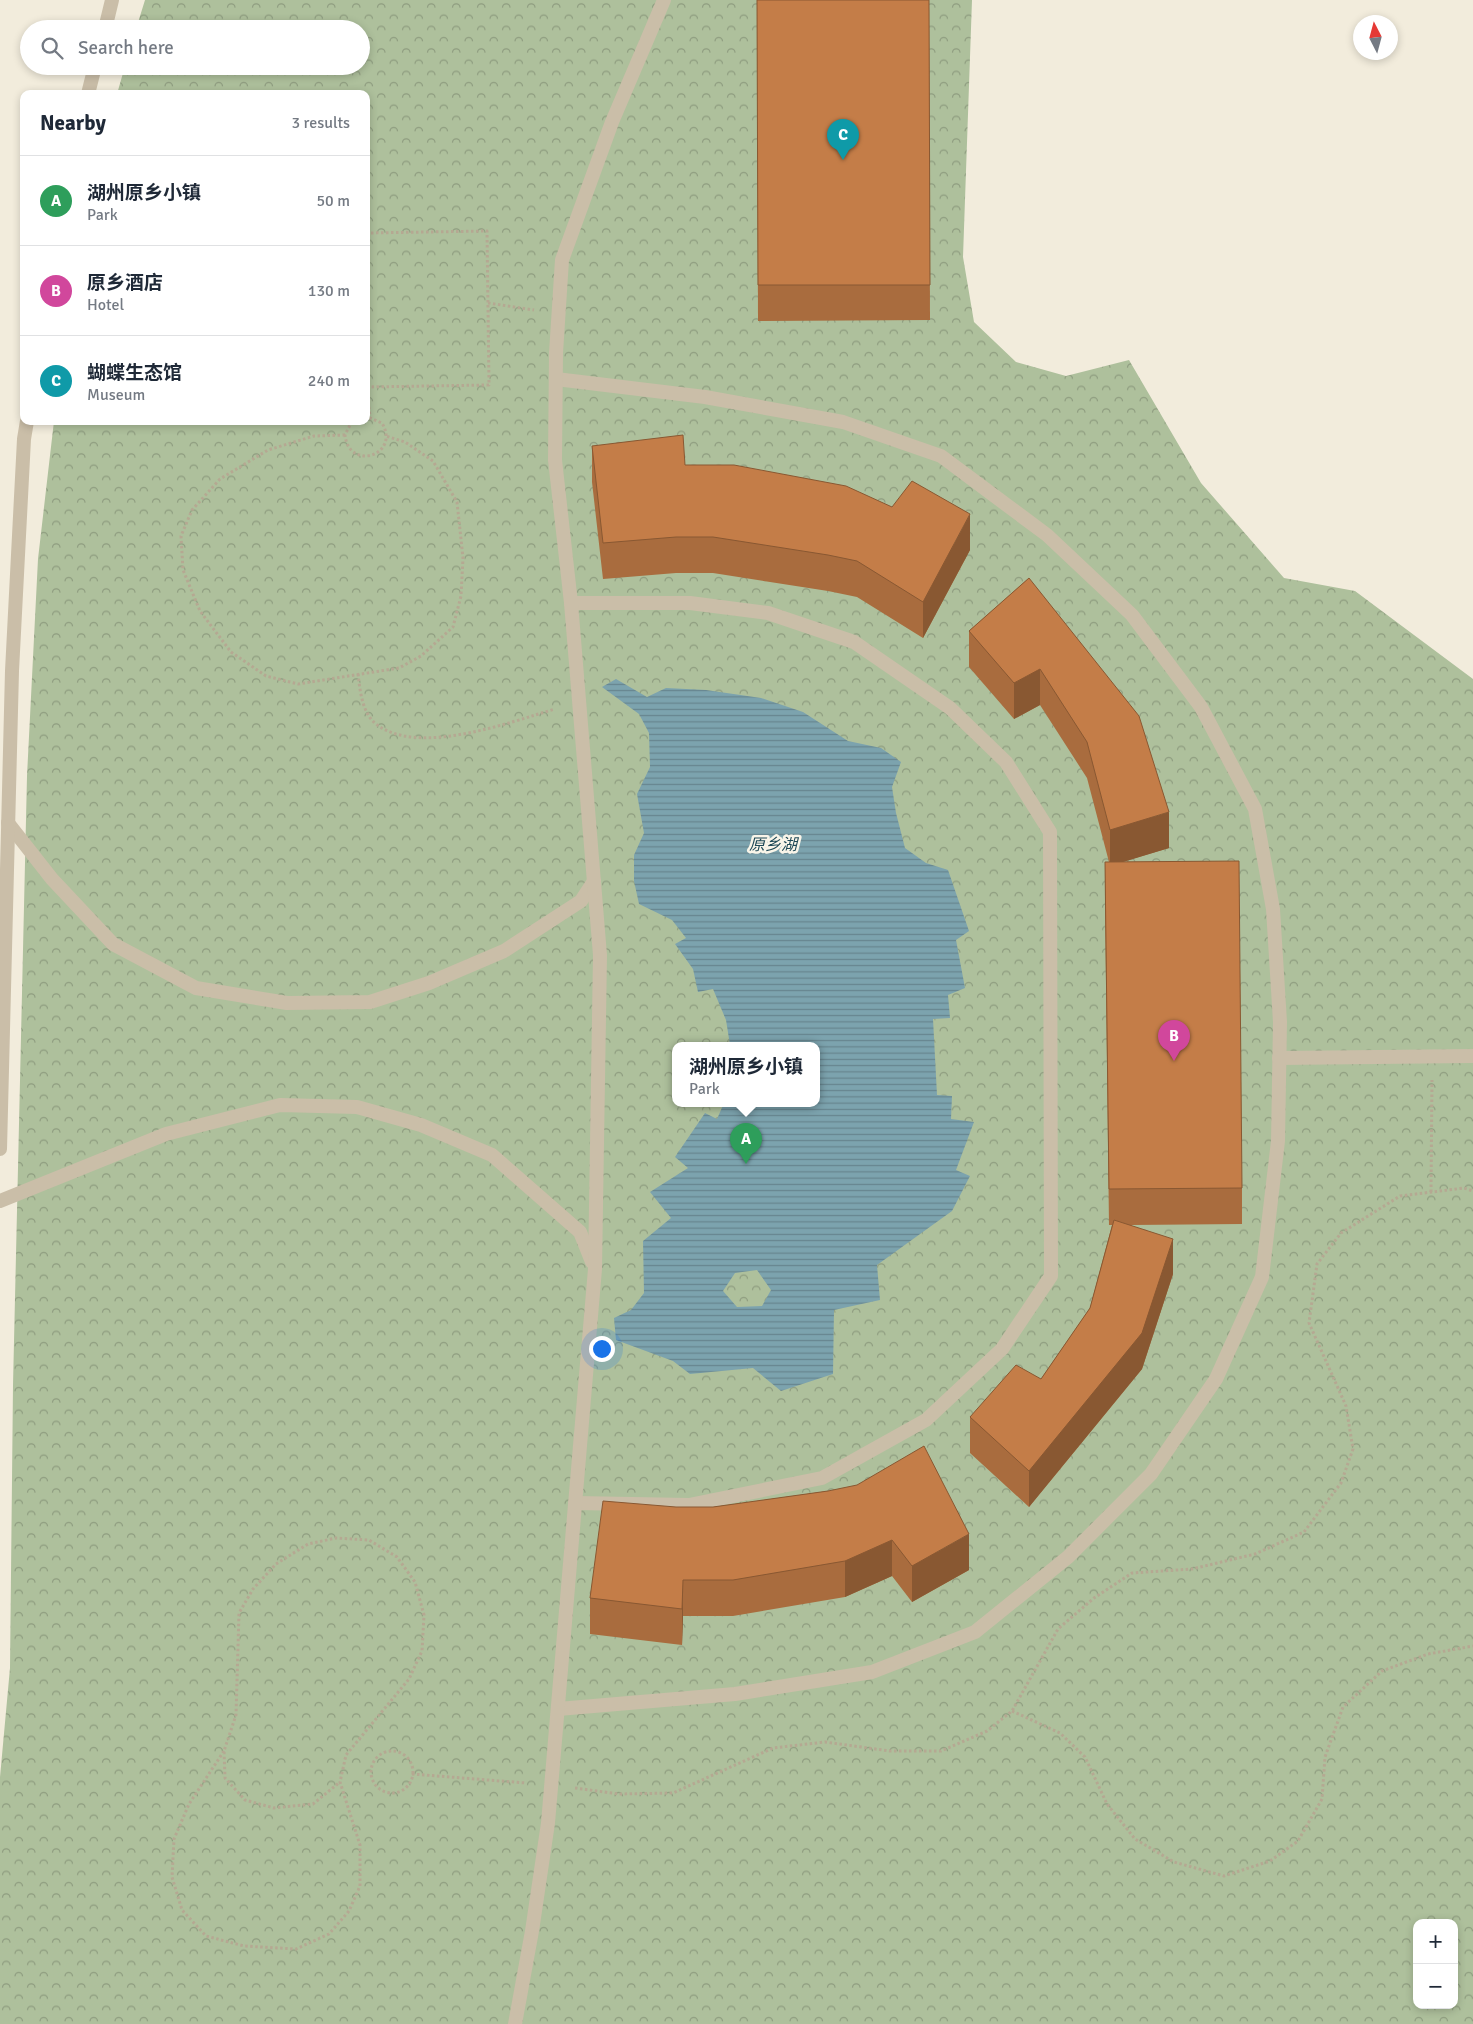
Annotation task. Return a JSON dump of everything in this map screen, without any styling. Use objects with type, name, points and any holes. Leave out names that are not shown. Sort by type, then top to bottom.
[{"type":"street","points":[[107,20],[112,0]]},
{"type":"street","points":[[515,2024],[532,1931],[552,1785],[595,1269],[600,955],[571,603],[555,460],[558,313],[562,260],[612,122],[664,0]]},
{"type":"street","points":[[89,90],[93,75]]},
{"type":"street","points":[[556,379],[705,397],[842,422],[941,456],[1047,535],[1132,615],[1201,707],[1255,809],[1273,909],[1280,1022],[1278,1141],[1262,1276],[1216,1379],[1151,1474],[1068,1556],[975,1632],[872,1672],[735,1694],[558,1709]]},
{"type":"street","points":[[0,1149],[12,671],[24,439],[26,425]]},
{"type":"street","points":[[571,603],[690,602],[768,613],[854,642],[957,715],[1006,762],[1050,832],[1051,1276],[1002,1349],[926,1420],[822,1478],[689,1505],[575,1503]]},
{"type":"street","points":[[8,823],[52,879],[113,944],[196,988],[287,1003],[370,1002],[429,983],[504,951],[581,901],[594,881]]},
{"type":"street","points":[[1279,1058],[1473,1056]]},
{"type":"street","points":[[0,1202],[166,1134],[280,1105],[357,1107],[421,1125],[492,1155],[580,1232],[595,1269]]},
{"type":"path","points":[[370,233],[487,232],[489,385],[370,387]]},
{"type":"path","points":[[488,303],[558,313]]},
{"type":"path","points":[[350,425],[345,435],[346,442],[354,452],[366,457],[383,448],[386,436],[382,422],[370,417]]},
{"type":"path","points":[[345,435],[314,436],[268,450],[220,479],[192,510],[181,536],[183,570],[205,618],[231,652],[266,676],[298,684],[399,668],[421,656],[453,627],[461,596],[462,558],[457,502],[433,461],[405,442],[386,436]]},
{"type":"path","points":[[358,674],[362,702],[375,724],[400,735],[437,738],[472,732],[558,708],[580,706]]},
{"type":"path","points":[[1431,1192],[1432,1056]]},
{"type":"path","points":[[412,1774],[552,1785],[619,1794],[673,1793],[773,1748],[825,1742],[890,1751],[942,1751],[987,1731],[1012,1711],[1058,1629],[1094,1598],[1132,1573],[1192,1569],[1254,1554],[1304,1532],[1341,1484],[1353,1449],[1346,1406],[1309,1323],[1317,1264],[1341,1233],[1400,1196],[1464,1188],[1473,1191]]},
{"type":"path","points":[[336,1538],[369,1540],[396,1557],[415,1582],[424,1615],[422,1651],[409,1679],[346,1755],[340,1782],[360,1845],[360,1886],[349,1911],[344,1917],[328,1934],[296,1949],[244,1946],[206,1936],[182,1910],[172,1878],[174,1839],[189,1804],[224,1751],[236,1715],[239,1613],[253,1589],[276,1564],[308,1544],[336,1538]]},
{"type":"path","points":[[1012,1711],[1060,1734],[1085,1757],[1107,1804],[1135,1840],[1174,1862],[1224,1876],[1270,1861],[1298,1841],[1322,1799],[1324,1757],[1343,1707],[1382,1671],[1428,1654],[1473,1646]]},
{"type":"path","points":[[224,1751],[225,1778],[245,1800],[274,1808],[313,1804],[340,1782]]},
{"type":"path","points":[[384,1752],[398,1752],[410,1760],[412,1774],[407,1786],[402,1790],[389,1792],[382,1790],[373,1781],[370,1768],[378,1756],[384,1752]]},
{"type":"green space","points":[[145,0],[972,0],[963,257],[974,322],[1016,362],[1066,376],[1129,360],[1201,483],[1284,578],[1355,591],[1473,679],[1473,2024],[0,2024],[0,1777],[10,1668],[13,1385],[27,776],[38,559],[54,425],[370,425],[370,90],[118,90],[122,75],[370,75],[370,20],[139,20]]},
{"type":"water","name":"原乡湖","points":[[616,679],[647,697],[666,688],[706,690],[761,698],[803,712],[848,741],[881,748],[901,762],[892,787],[896,813],[905,848],[926,863],[948,870],[969,931],[956,940],[965,988],[948,995],[950,1018],[933,1019],[937,1095],[952,1096],[951,1119],[974,1122],[956,1170],[970,1176],[952,1211],[877,1265],[880,1300],[834,1310],[833,1374],[781,1391],[753,1368],[690,1374],[673,1361],[616,1340],[614,1318],[631,1310],[644,1293],[643,1241],[671,1218],[650,1192],[688,1168],[675,1157],[705,1113],[717,1119],[722,1107],[820,1107],[820,1042],[730,1042],[726,1020],[713,989],[698,992],[693,969],[675,944],[686,938],[672,920],[639,904],[634,881],[634,855],[644,833],[637,794],[650,767],[649,733],[639,714],[602,687]],"holes":[[[757,1270],[771,1290],[762,1306],[737,1307],[723,1291],[735,1273]]]},
{"type":"building","points":[[757,0],[929,0],[930,285],[758,285]]},
{"type":"building","points":[[683,435],[685,465],[734,465],[846,486],[892,507],[912,481],[970,514],[923,602],[857,561],[828,555],[713,537],[676,537],[603,543],[592,446]]},
{"type":"building","points":[[1029,578],[1139,716],[1169,812],[1110,830],[1087,742],[1040,669],[1014,683],[969,631]]},
{"type":"building","points":[[1239,861],[1242,1188],[1109,1189],[1105,862]]},
{"type":"building","points":[[1114,1220],[1173,1239],[1142,1333],[1029,1471],[970,1417],[1016,1365],[1041,1379],[1090,1308]]},
{"type":"building","points":[[924,1446],[969,1534],[912,1566],[892,1540],[845,1561],[733,1580],[683,1580],[682,1609],[590,1598],[603,1501],[676,1507],[713,1507],[828,1491],[857,1485]]},
{"type":"place","name":"蝴蝶生态馆","points":[[843,160]]},
{"type":"place","name":"原乡酒店","points":[[1174,1061]]},
{"type":"place","name":"湖州原乡小镇","points":[[746,1164]]}]
